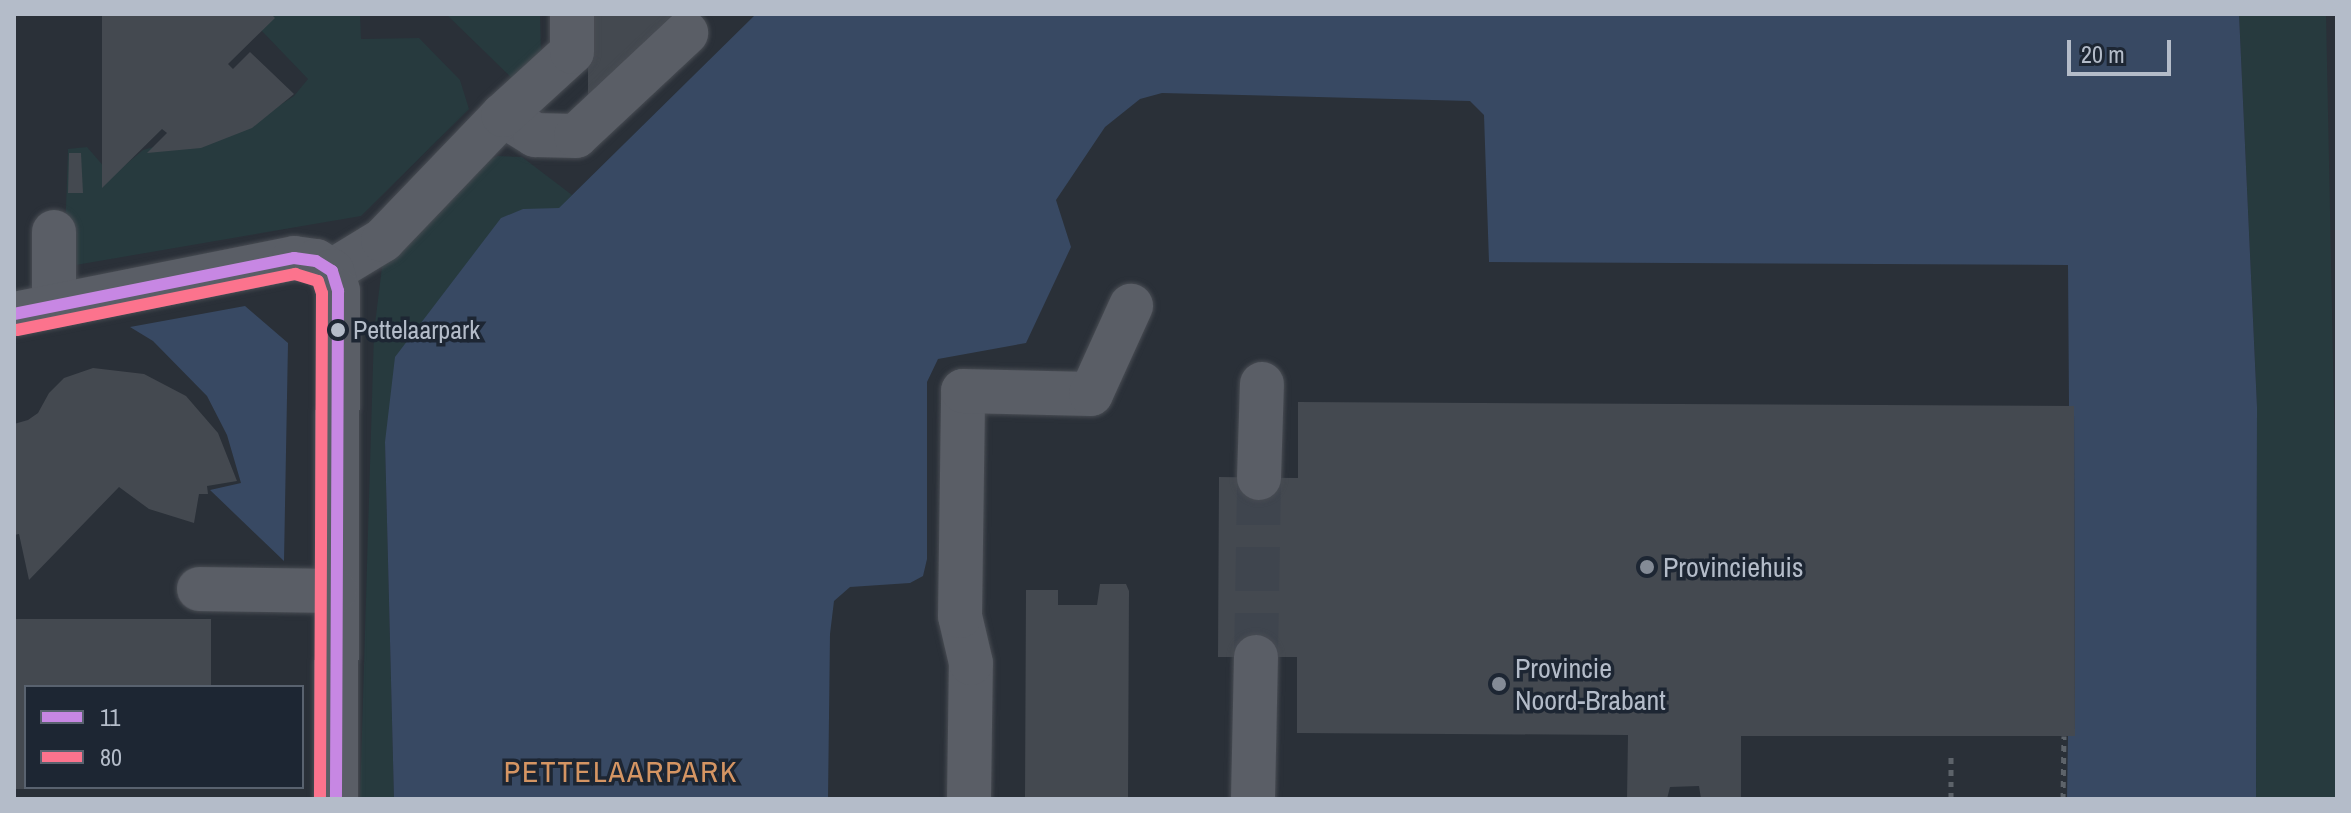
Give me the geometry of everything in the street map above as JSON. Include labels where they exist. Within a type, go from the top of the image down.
[{"type":"street","points":[[332,271],[383,240],[503,115],[572,52],[572,14]]},
{"type":"street","points":[[503,115],[535,135],[576,136],[686,33]]},
{"type":"street","points":[[54,232],[33,319],[294,258],[316,261],[332,271],[338,291],[336,799]]},
{"type":"street","points":[[969,799],[971,663],[960,616],[963,391],[1091,394],[1131,306]]},
{"type":"street","points":[[1259,478],[1262,384]]},
{"type":"street","points":[[199,589],[335,591]]},
{"type":"street","points":[[1253,799],[1256,657]]},
{"type":"path","points":[[2063,799],[2064,736]]},
{"type":"path","points":[[1951,753],[1951,799]]},
{"type":"green space","points":[[275,14],[360,14],[361,39],[419,38],[460,80],[469,109],[361,216],[64,267],[68,149],[87,147],[112,176],[143,150],[265,115],[294,96],[308,79],[260,29]]},
{"type":"green space","points":[[446,14],[540,14],[541,55],[515,81]]},
{"type":"green space","points":[[2239,14],[2326,14],[2337,558],[2337,799],[2256,799],[2257,407]]},
{"type":"green space","points":[[498,156],[522,157],[572,195],[559,209],[523,209],[385,442],[394,799],[360,799],[374,332],[383,259],[475,165]]},
{"type":"water","points":[[756,14],[2239,14],[2257,407],[2256,799],[2067,799],[2068,736],[2075,736],[2074,407],[2069,406],[2068,265],[1489,262],[1484,115],[1470,101],[1162,93],[1140,99],[1105,127],[1056,200],[1071,247],[1026,343],[938,359],[927,382],[927,559],[923,576],[910,583],[850,587],[834,601],[830,634],[828,799],[394,799],[385,442],[395,357],[501,218],[523,209],[559,208]]},
{"type":"water","points":[[245,306],[288,343],[284,561],[210,490],[241,483],[227,435],[207,396],[153,341],[130,327]]},
{"type":"building","points":[[102,14],[271,14],[275,18],[228,64],[233,69],[250,52],[294,94],[252,128],[201,148],[147,153],[167,133],[162,129],[102,188]]},
{"type":"building","points":[[588,14],[693,14],[588,117]]},
{"type":"building","points":[[69,153],[81,153],[83,193],[68,193]]},
{"type":"building","points":[[93,368],[144,374],[186,396],[218,433],[237,481],[207,486],[208,494],[199,494],[194,523],[149,509],[119,487],[29,580],[19,534],[14,535],[14,424],[38,413],[49,393],[64,378]]},
{"type":"building","name":"Provinciehuis","points":[[1298,402],[2074,406],[2075,736],[1741,736],[1741,799],[1701,799],[1699,786],[1670,787],[1667,799],[1627,799],[1628,735],[1297,733],[1297,657],[1218,657],[1219,477],[1298,478]]},
{"type":"building","points":[[1100,584],[1126,584],[1129,591],[1128,799],[1025,799],[1026,590],[1058,590],[1058,605],[1097,605]]},
{"type":"building","points":[[14,619],[211,619],[211,685],[24,685],[24,789],[14,789]]},
{"type":"tunnel","points":[[1256,657],[1259,478]]},
{"type":"transit line","name":"11","points":[[14,314],[294,258],[316,261],[332,271],[338,291],[336,799]]},
{"type":"transit line","name":"80","points":[[17,330],[295,274],[318,281],[322,293],[320,799]]},
{"type":"place","name":"Pettelaarpark","points":[[338,330]]},
{"type":"place","name":"Provinciehuis","points":[[1647,567]]},
{"type":"place","name":"Provincie Noord-Brabant","points":[[1499,684]]},
{"type":"district","name":"PETTELAARPARK","points":[[621,771]]}]
